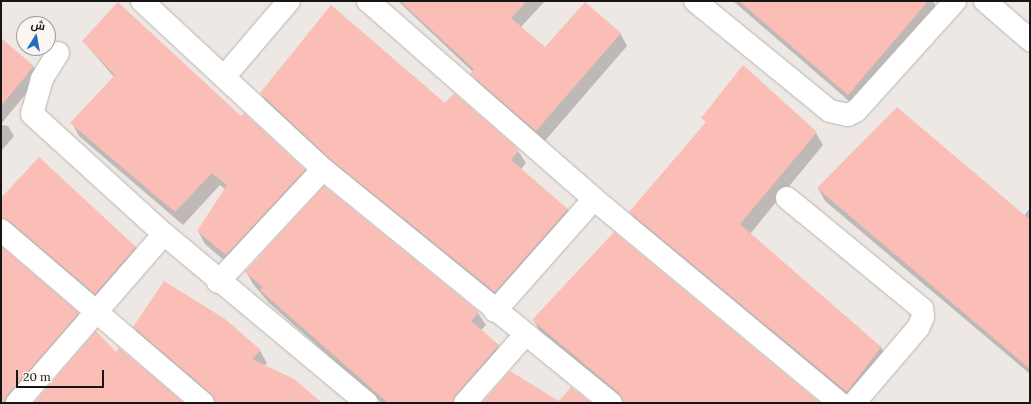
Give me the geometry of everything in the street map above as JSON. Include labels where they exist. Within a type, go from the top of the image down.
[{"type":"street","points":[[142,1],[323,169],[525,335],[611,403]]},
{"type":"street","points":[[224,77],[289,1]]},
{"type":"street","points":[[368,1],[594,199],[840,403]]},
{"type":"street","points":[[695,1],[830,111],[844,115],[856,111],[955,1]]},
{"type":"street","points":[[985,1],[1030,40]]},
{"type":"street","points":[[58,53],[42,79],[32,114],[218,282],[367,403]]},
{"type":"street","points":[[218,282],[323,169]]},
{"type":"street","points":[[787,198],[922,309],[923,318],[918,328],[854,403]]},
{"type":"street","points":[[496,311],[594,199]]},
{"type":"street","points":[[1,230],[203,403]]},
{"type":"street","points":[[18,403],[164,234]]},
{"type":"street","points":[[465,403],[525,335]]},
{"type":"building","points":[[400,1],[527,1],[511,18],[545,47],[585,2],[621,33],[536,131],[470,74],[474,69]]},
{"type":"building","points":[[739,1],[928,1],[848,95]]},
{"type":"building","points":[[118,2],[241,116],[244,113],[305,170],[226,255],[197,231],[227,185],[212,173],[175,212],[70,123],[115,75],[82,41]]},
{"type":"building","points":[[331,5],[445,103],[454,93],[519,150],[511,160],[568,209],[495,292],[331,160],[260,93]]},
{"type":"building","points":[[1,38],[16,51],[16,56],[22,56],[34,66],[1,106]]},
{"type":"building","points":[[743,65],[817,132],[740,224],[881,347],[847,392],[629,212],[706,122],[701,118]]},
{"type":"building","points":[[897,107],[1030,220],[1030,369],[817,188]]},
{"type":"building","points":[[39,157],[136,247],[95,294],[9,221],[1,218],[1,198]]},
{"type":"building","points":[[324,186],[479,312],[471,321],[499,345],[456,395],[453,403],[388,403],[260,290],[263,287],[245,272]]},
{"type":"building","points":[[614,232],[820,403],[623,403],[619,393],[532,320]]},
{"type":"building","points":[[1,246],[79,313],[8,395],[5,403],[1,403]]},
{"type":"building","points":[[164,281],[225,319],[261,350],[252,359],[294,379],[322,403],[215,403],[211,394],[133,327]]},
{"type":"building","points":[[96,331],[116,352],[119,348],[184,403],[34,403]]},
{"type":"building","points":[[510,371],[559,401],[571,387],[591,403],[482,403]]}]
